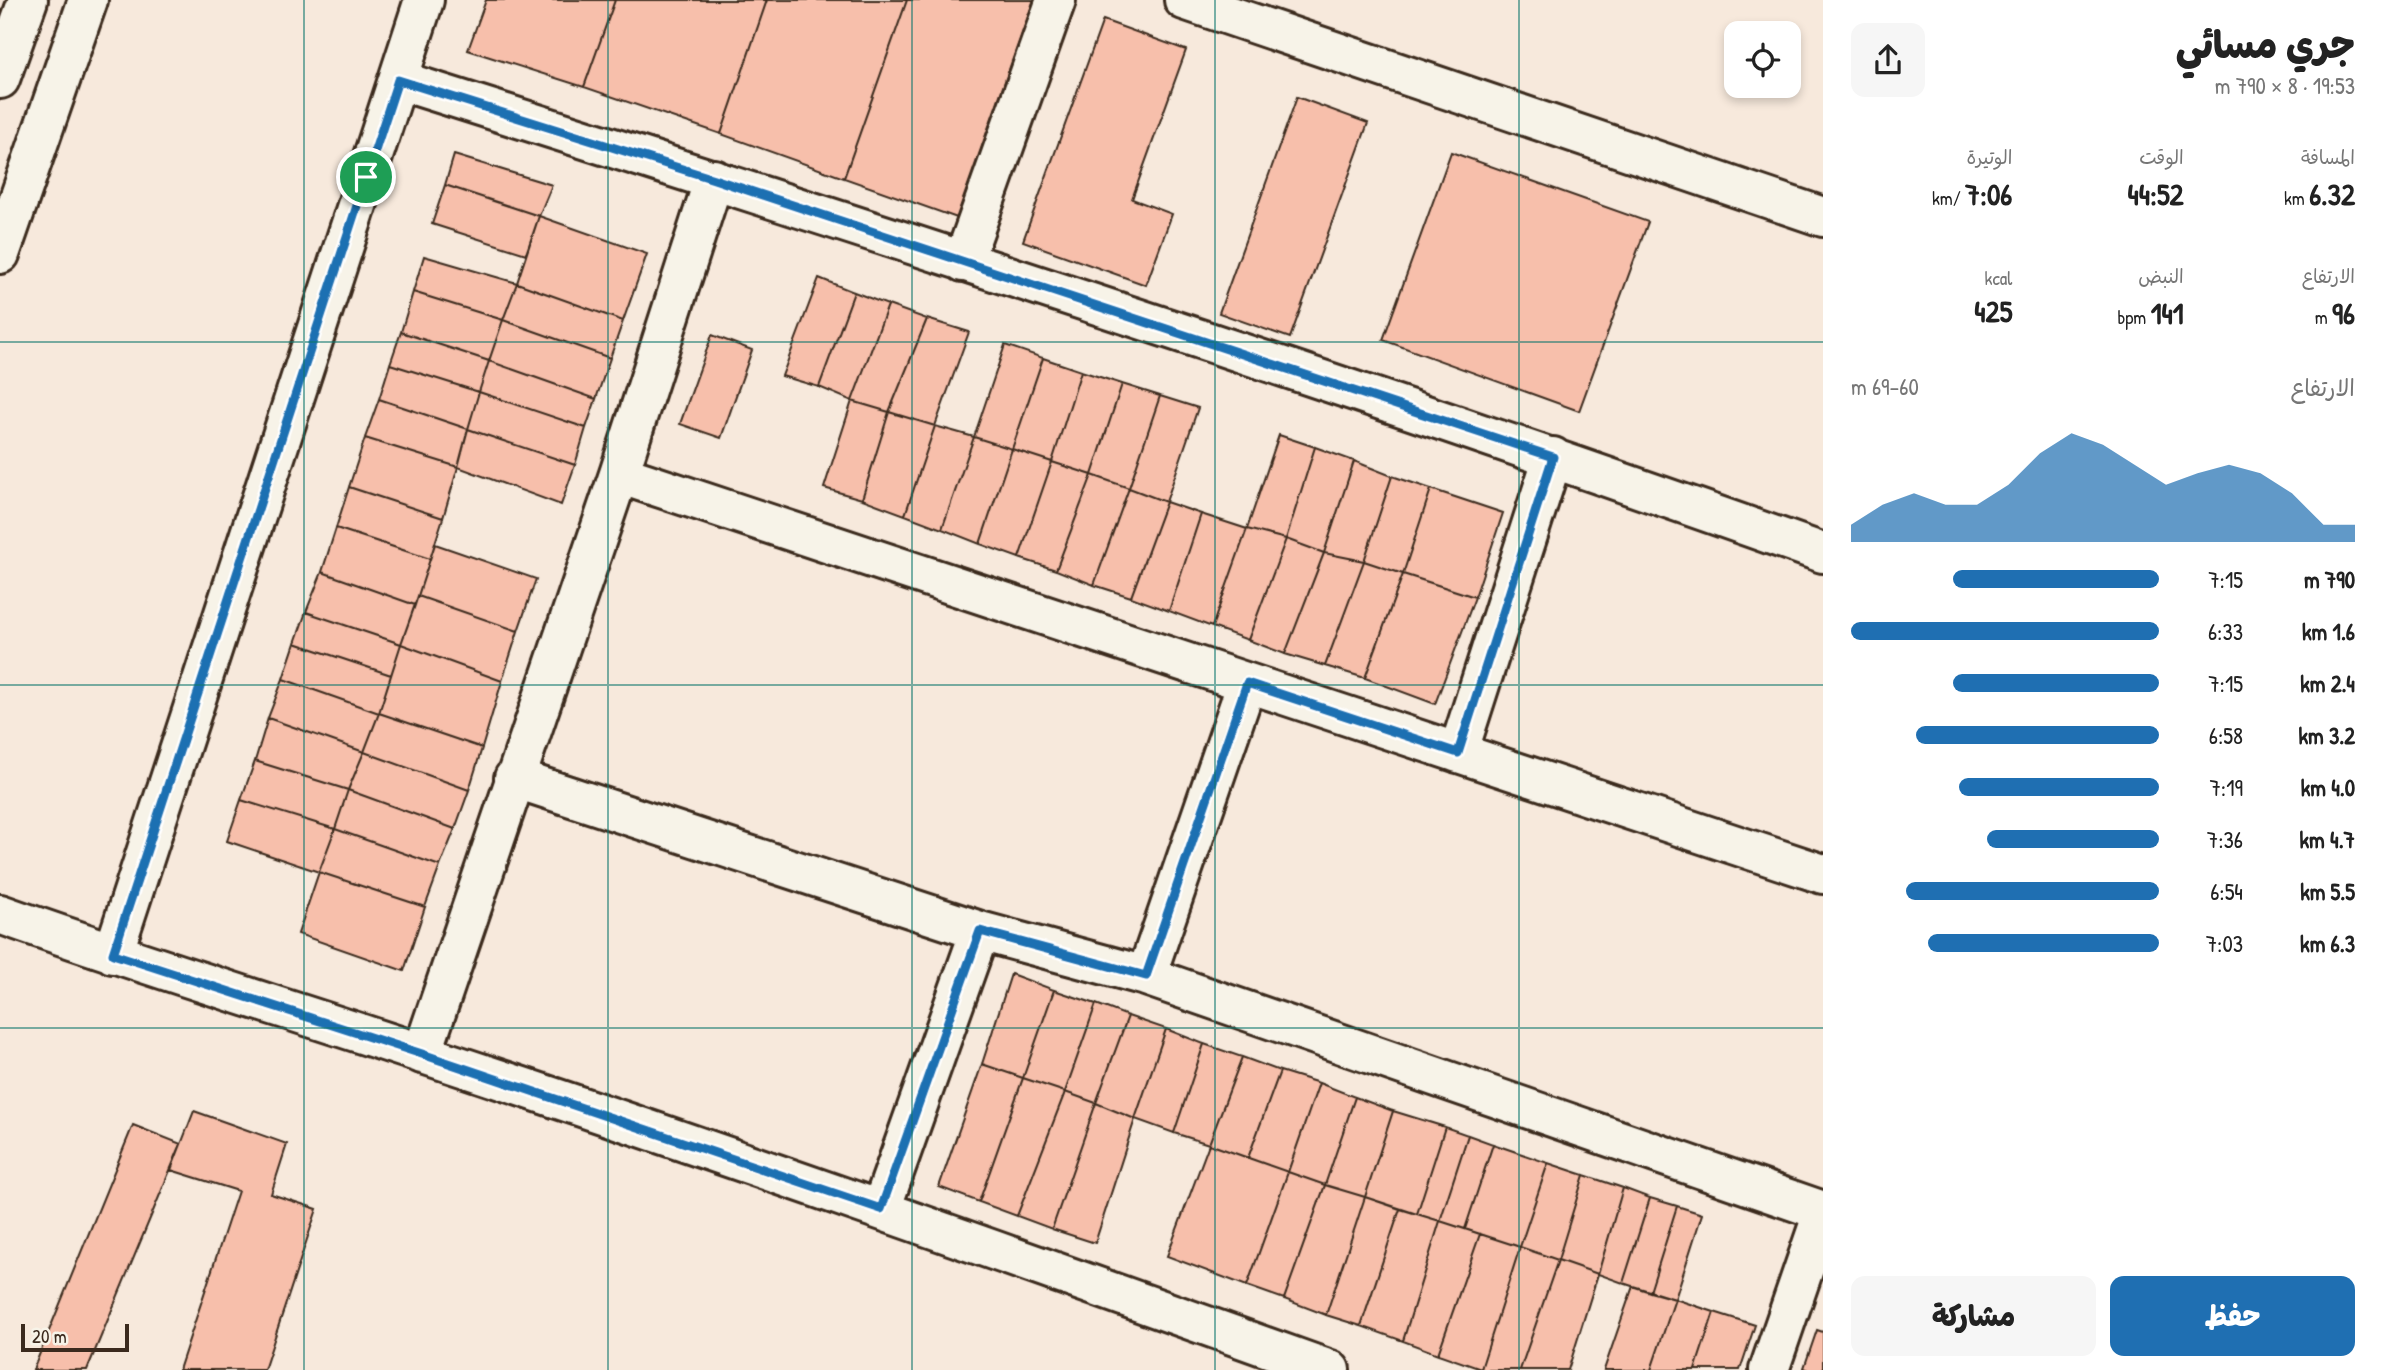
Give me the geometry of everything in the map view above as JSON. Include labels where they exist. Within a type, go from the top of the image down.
[{"type":"street","points":[[0,79],[28,0]]},
{"type":"street","points":[[0,254],[86,7],[43,0]]},
{"type":"street","points":[[113,954],[424,0]]},
{"type":"street","points":[[963,262],[1056,0]]},
{"type":"street","points":[[1184,0],[1823,217]]},
{"type":"street","points":[[398,80],[714,179],[1553,457],[1823,553]]},
{"type":"street","points":[[422,1054],[619,474],[714,179]]},
{"type":"street","points":[[1458,753],[1553,457]]},
{"type":"street","points":[[619,474],[1823,874]]},
{"type":"street","points":[[1146,976],[1247,683]]},
{"type":"street","points":[[514,778],[980,931],[1146,976],[1823,1212],[1769,1370]]},
{"type":"street","points":[[0,914],[881,1209],[1330,1370]]},
{"type":"street","points":[[881,1209],[980,931]]},
{"type":"building","points":[[486,0],[615,0],[584,87],[468,50]]},
{"type":"building","points":[[615,0],[767,0],[721,134],[584,87]]},
{"type":"building","points":[[767,0],[907,0],[844,178],[721,134]]},
{"type":"building","points":[[907,0],[1034,0],[957,218],[844,178]]},
{"type":"building","points":[[1103,20],[1186,50],[1132,199],[1172,214],[1146,285],[1023,241]]},
{"type":"building","points":[[1297,97],[1368,123],[1290,338],[1219,313]]},
{"type":"building","points":[[1451,152],[1648,222],[1579,411],[1383,340]]},
{"type":"building","points":[[454,155],[552,185],[539,216],[445,185]]},
{"type":"building","points":[[445,185],[539,216],[526,254],[432,224]]},
{"type":"building","points":[[539,216],[647,254],[623,321],[517,283]]},
{"type":"building","points":[[424,256],[517,283],[503,320],[413,292]]},
{"type":"building","points":[[819,278],[854,292],[819,387],[782,376]]},
{"type":"building","points":[[517,283],[623,321],[610,358],[503,320]]},
{"type":"building","points":[[413,292],[503,320],[489,361],[401,332]]},
{"type":"building","points":[[854,292],[888,305],[852,401],[819,387]]},
{"type":"building","points":[[888,305],[927,319],[889,412],[852,401]]},
{"type":"building","points":[[927,319],[969,332],[935,426],[889,412]]},
{"type":"building","points":[[503,320],[610,358],[596,399],[489,361]]},
{"type":"building","points":[[401,332],[489,361],[479,392],[390,364]]},
{"type":"building","points":[[712,335],[752,350],[721,438],[680,424]]},
{"type":"building","points":[[1005,345],[1043,358],[1012,449],[974,437]]},
{"type":"building","points":[[1043,358],[1081,371],[1052,462],[1012,449]]},
{"type":"building","points":[[489,361],[596,399],[586,428],[479,392]]},
{"type":"building","points":[[390,364],[479,392],[468,429],[379,399]]},
{"type":"building","points":[[1081,371],[1122,384],[1092,475],[1052,462]]},
{"type":"building","points":[[1122,384],[1160,396],[1129,488],[1092,475]]},
{"type":"building","points":[[479,392],[586,428],[575,465],[468,429]]},
{"type":"building","points":[[1160,396],[1198,408],[1166,502],[1129,488]]},
{"type":"building","points":[[379,399],[468,429],[458,467],[365,438]]},
{"type":"building","points":[[852,401],[889,412],[862,499],[824,488]]},
{"type":"building","points":[[889,412],[935,426],[905,515],[862,499]]},
{"type":"building","points":[[935,426],[974,437],[942,529],[905,515]]},
{"type":"building","points":[[468,429],[575,465],[561,505],[458,467]]},
{"type":"building","points":[[1279,435],[1315,447],[1286,539],[1247,529]]},
{"type":"building","points":[[974,437],[1012,449],[980,544],[942,529]]},
{"type":"building","points":[[365,438],[458,467],[443,518],[349,487]]},
{"type":"building","points":[[1315,447],[1354,461],[1324,553],[1286,539]]},
{"type":"building","points":[[1012,449],[1052,462],[1019,558],[980,544]]},
{"type":"building","points":[[1354,461],[1392,476],[1364,561],[1324,553]]},
{"type":"building","points":[[1052,462],[1092,475],[1056,570],[1019,558]]},
{"type":"building","points":[[1092,475],[1129,488],[1094,585],[1056,570]]},
{"type":"building","points":[[1392,476],[1431,489],[1403,574],[1364,561]]},
{"type":"building","points":[[349,487],[443,518],[430,559],[336,528]]},
{"type":"building","points":[[1129,488],[1166,502],[1131,597],[1094,585]]},
{"type":"building","points":[[1431,489],[1503,513],[1475,597],[1403,574]]},
{"type":"building","points":[[1166,502],[1201,514],[1169,611],[1131,597]]},
{"type":"building","points":[[1201,514],[1247,529],[1212,627],[1169,611]]},
{"type":"building","points":[[336,528],[430,559],[415,605],[322,572]]},
{"type":"building","points":[[1247,529],[1286,539],[1248,640],[1212,627]]},
{"type":"building","points":[[1286,539],[1324,553],[1285,654],[1248,640]]},
{"type":"building","points":[[435,544],[536,579],[518,631],[418,596]]},
{"type":"building","points":[[1324,553],[1364,561],[1325,666],[1285,654]]},
{"type":"building","points":[[1364,561],[1403,574],[1365,678],[1325,666]]},
{"type":"building","points":[[322,572],[415,605],[401,644],[306,612]]},
{"type":"building","points":[[1403,574],[1475,597],[1435,704],[1365,678]]},
{"type":"building","points":[[418,596],[518,631],[502,681],[401,644]]},
{"type":"building","points":[[306,612],[401,644],[391,675],[295,643]]},
{"type":"building","points":[[295,643],[391,675],[379,713],[283,679]]},
{"type":"building","points":[[401,644],[502,681],[482,748],[379,713]]},
{"type":"building","points":[[283,679],[379,713],[364,752],[268,718]]},
{"type":"building","points":[[379,713],[482,748],[469,790],[364,752]]},
{"type":"building","points":[[268,718],[364,752],[348,790],[255,761]]},
{"type":"building","points":[[364,752],[469,790],[455,829],[348,790]]},
{"type":"building","points":[[255,761],[348,790],[335,829],[241,800]]},
{"type":"building","points":[[348,790],[455,829],[440,866],[335,829]]},
{"type":"building","points":[[241,800],[335,829],[319,872],[227,841]]},
{"type":"building","points":[[335,829],[440,866],[425,907],[319,872]]},
{"type":"building","points":[[319,872],[425,907],[404,971],[298,934]]},
{"type":"building","points":[[1011,974],[1054,990],[1023,1078],[982,1064]]},
{"type":"building","points":[[1054,990],[1096,1004],[1065,1092],[1023,1078]]},
{"type":"building","points":[[1096,1004],[1128,1016],[1096,1103],[1065,1092]]},
{"type":"building","points":[[1128,1016],[1166,1029],[1135,1119],[1096,1103]]},
{"type":"building","points":[[1166,1029],[1204,1044],[1174,1133],[1135,1119]]},
{"type":"building","points":[[1204,1044],[1242,1057],[1209,1144],[1174,1133]]},
{"type":"building","points":[[1242,1057],[1280,1071],[1248,1158],[1209,1144]]},
{"type":"building","points":[[982,1064],[1023,1078],[979,1202],[939,1187]]},
{"type":"building","points":[[1280,1071],[1319,1083],[1288,1172],[1248,1158]]},
{"type":"building","points":[[1023,1078],[1065,1092],[1017,1216],[979,1202]]},
{"type":"building","points":[[1319,1083],[1355,1097],[1325,1185],[1288,1172]]},
{"type":"building","points":[[1065,1092],[1096,1103],[1052,1229],[1017,1216]]},
{"type":"building","points":[[1355,1097],[1393,1111],[1365,1197],[1325,1185]]},
{"type":"building","points":[[1096,1103],[1135,1119],[1095,1243],[1052,1229]]},
{"type":"building","points":[[194,1111],[287,1144],[271,1194],[317,1209],[264,1370],[179,1370],[238,1191],[171,1170]]},
{"type":"building","points":[[1393,1111],[1445,1127],[1417,1214],[1365,1197]]},
{"type":"building","points":[[133,1125],[181,1144],[87,1370],[33,1370]]},
{"type":"building","points":[[1445,1127],[1468,1135],[1440,1221],[1417,1214]]},
{"type":"building","points":[[1468,1135],[1493,1144],[1465,1229],[1440,1221]]},
{"type":"building","points":[[1209,1144],[1288,1172],[1247,1286],[1167,1256]]},
{"type":"building","points":[[1493,1144],[1548,1163],[1520,1247],[1465,1229]]},
{"type":"building","points":[[1548,1163],[1584,1175],[1558,1260],[1520,1247]]},
{"type":"building","points":[[1288,1172],[1325,1185],[1284,1299],[1247,1286]]},
{"type":"building","points":[[1584,1175],[1623,1188],[1598,1274],[1558,1260]]},
{"type":"building","points":[[1325,1185],[1365,1197],[1326,1315],[1284,1299]]},
{"type":"building","points":[[1623,1188],[1650,1198],[1623,1283],[1598,1274]]},
{"type":"building","points":[[1365,1197],[1400,1209],[1361,1326],[1326,1315]]},
{"type":"building","points":[[1650,1198],[1677,1206],[1650,1292],[1623,1283]]},
{"type":"building","points":[[1677,1206],[1702,1214],[1675,1299],[1650,1292]]},
{"type":"building","points":[[1400,1209],[1440,1221],[1403,1341],[1361,1326]]},
{"type":"building","points":[[1440,1221],[1480,1234],[1438,1354],[1403,1341]]},
{"type":"building","points":[[1480,1234],[1520,1247],[1481,1369],[1438,1354]]},
{"type":"building","points":[[1520,1247],[1558,1260],[1520,1370],[1484,1370],[1481,1369]]},
{"type":"building","points":[[1558,1260],[1598,1274],[1568,1370],[1520,1370]]},
{"type":"building","points":[[1633,1286],[1675,1299],[1651,1370],[1604,1370]]},
{"type":"building","points":[[1675,1299],[1714,1312],[1695,1370],[1651,1370]]},
{"type":"building","points":[[1714,1312],[1755,1325],[1740,1370],[1695,1370]]},
{"type":"building","points":[[1817,1330],[1823,1332],[1823,1370],[1809,1370],[1804,1368]]},
{"type":"route","points":[[398,80],[714,179],[1553,457],[1458,753],[1247,683],[1146,976],[980,931],[881,1209],[422,1054],[113,954],[366,177],[398,80]]}]
